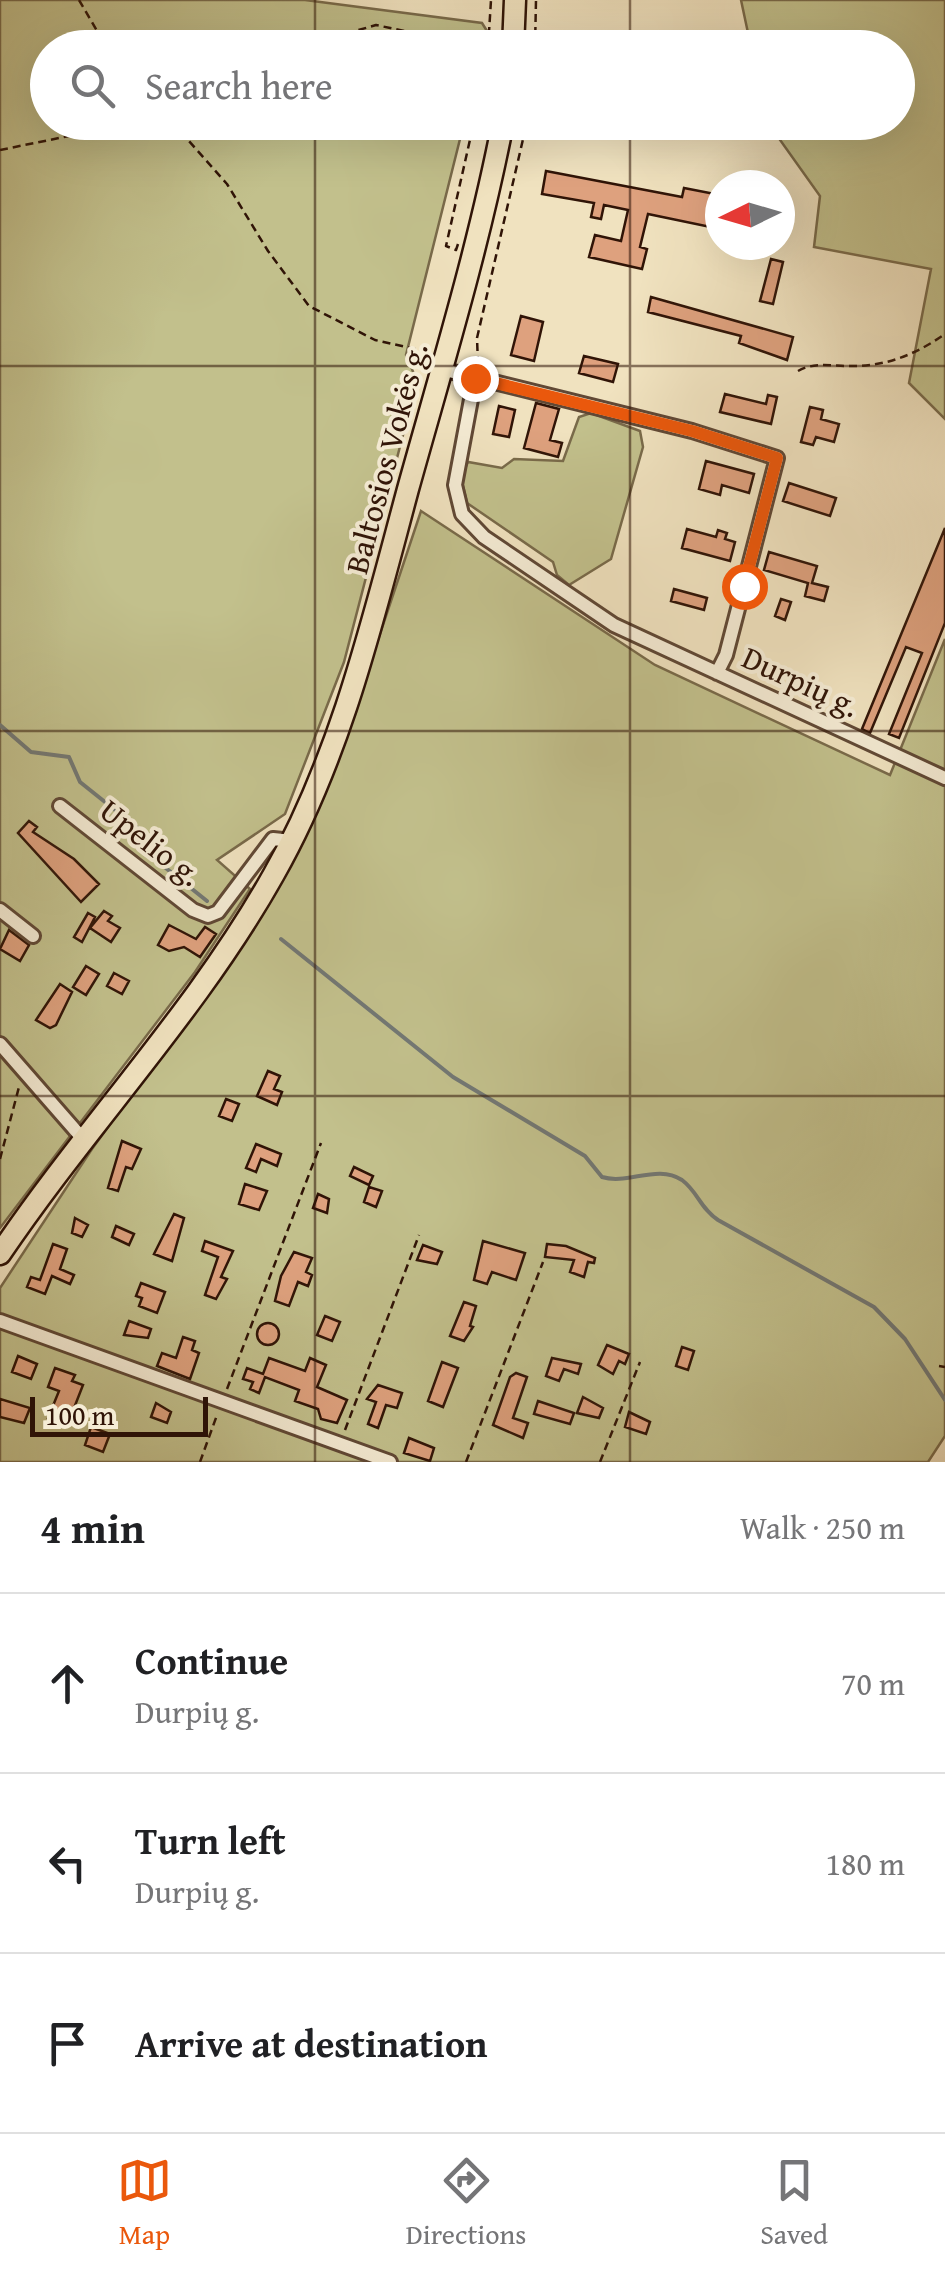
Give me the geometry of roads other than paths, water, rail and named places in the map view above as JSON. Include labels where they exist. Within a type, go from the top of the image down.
[{"type":"main road","points":[[514,30],[515,0]]},
{"type":"main road","name":"Baltosios Vokės g.","points":[[0,1254],[227,949],[292,841],[373,617],[443,363],[499,140]]},
{"type":"street","name":"Durpių g.","points":[[443,363],[478,379],[676,427],[777,458],[726,654],[717,672],[945,778]]},
{"type":"street","points":[[478,379],[456,485],[462,514],[472,526],[598,616],[717,672]]},
{"type":"street","name":"Upelio g.","points":[[60,806],[193,910],[208,916],[218,912],[273,839],[292,841]]},
{"type":"street","points":[[0,910],[34,936]]},
{"type":"street","points":[[0,1044],[83,1138]]},
{"type":"street","points":[[0,1321],[390,1462]]},
{"type":"waterway","points":[[0,725],[31,752],[69,757],[80,782],[140,830],[147,853],[207,901]]},
{"type":"waterway","points":[[281,939],[453,1077],[585,1156],[602,1177],[663,1174],[682,1180],[718,1220],[874,1307],[905,1339],[945,1400]]}]
